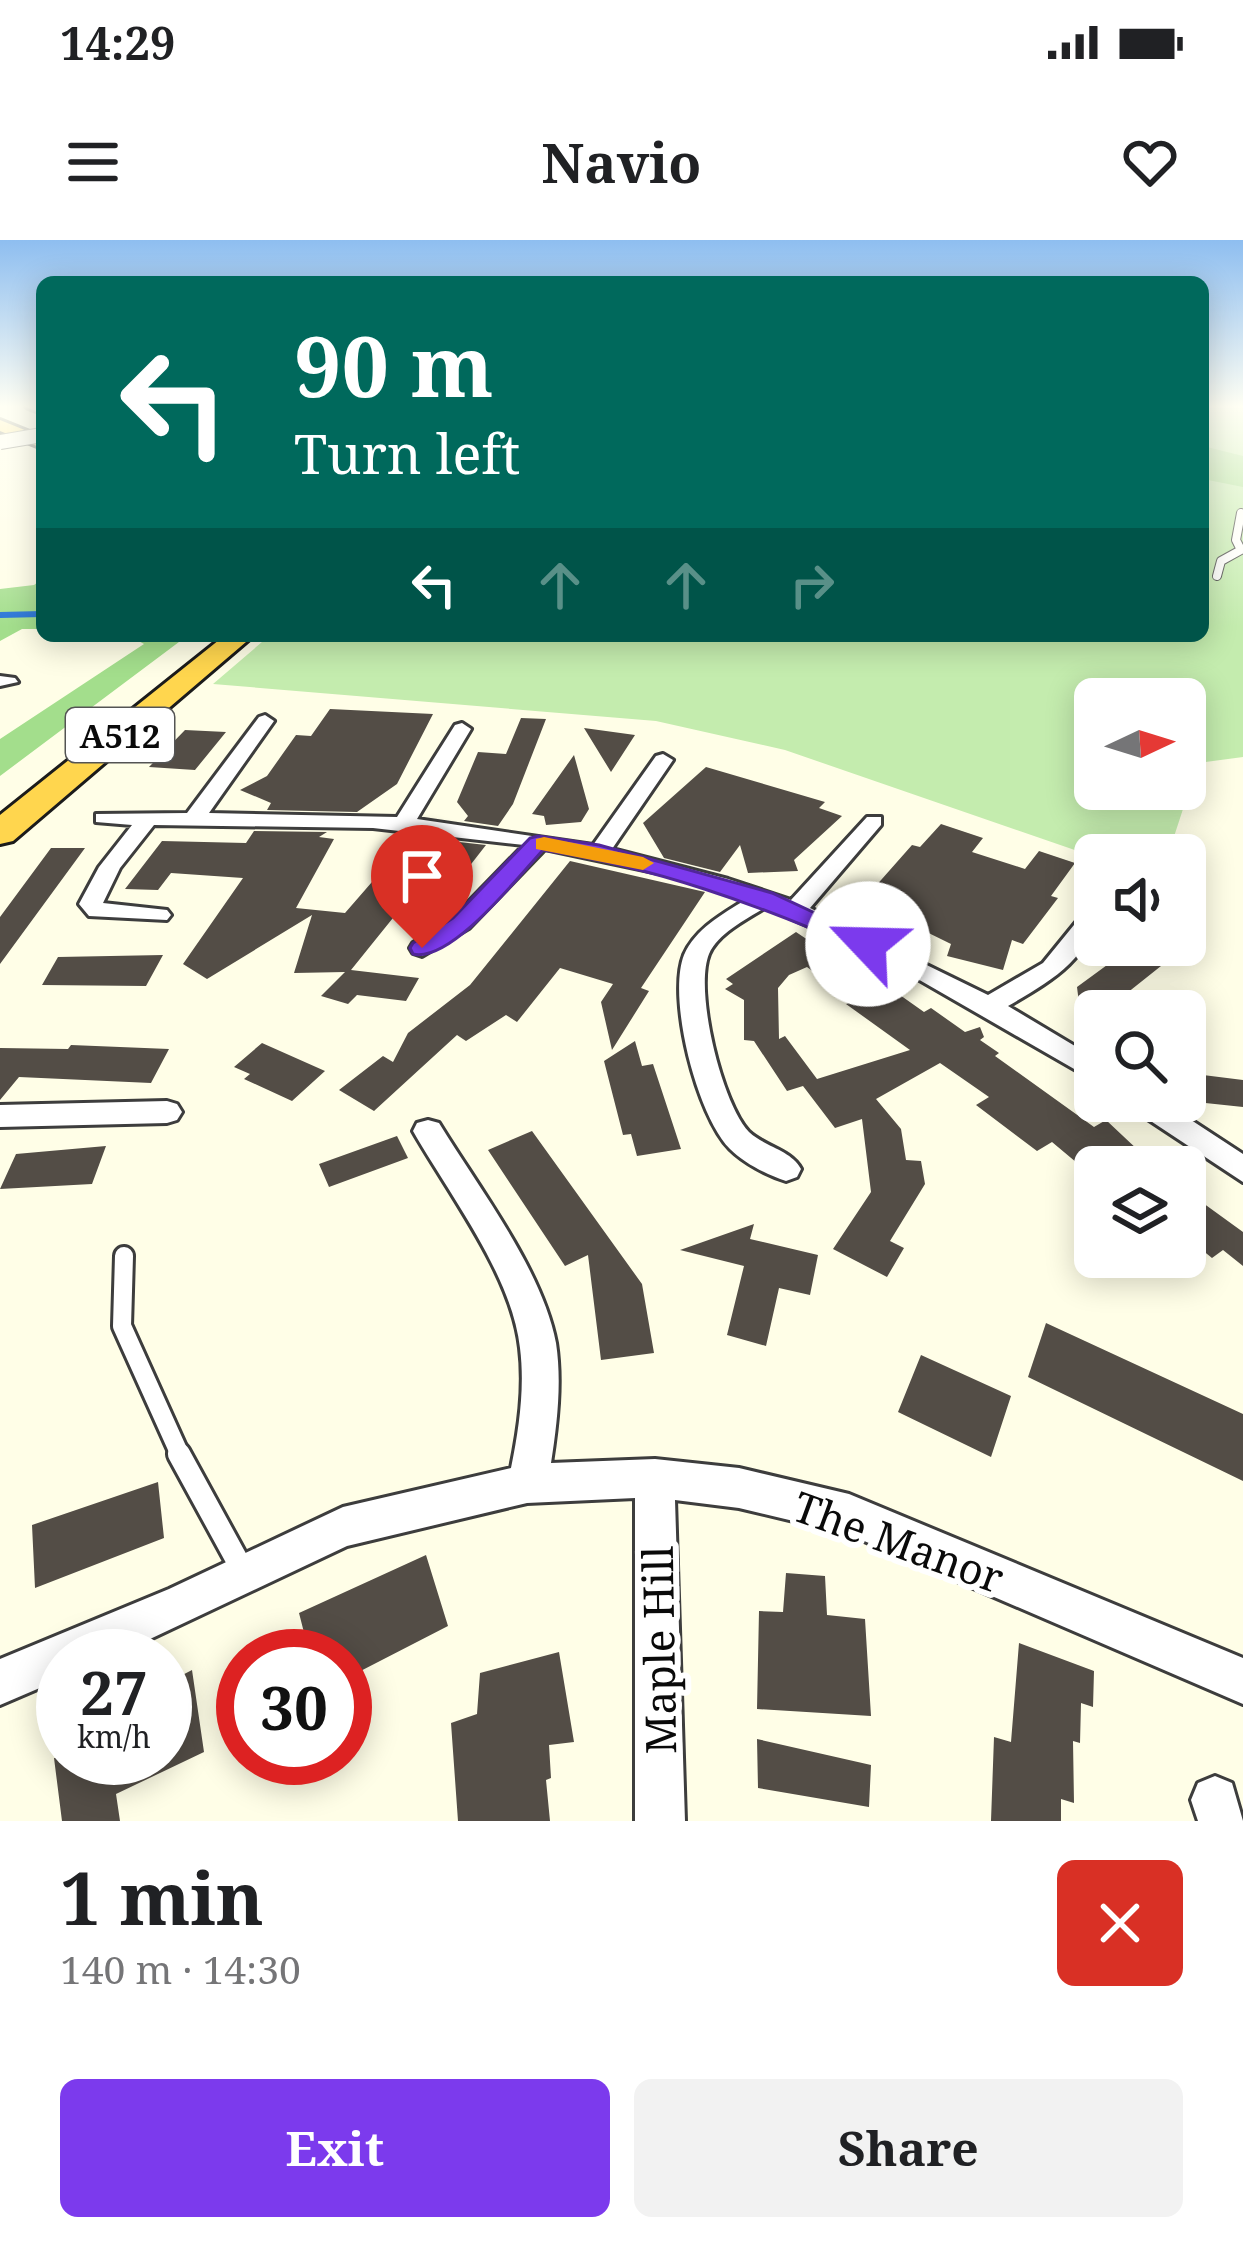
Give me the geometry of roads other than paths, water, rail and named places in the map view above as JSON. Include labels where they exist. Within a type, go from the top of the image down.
[{"type":"highway","name":"A512","points":[[0,798],[201,642]]},
{"type":"highway","name":"A512","points":[[0,833],[233,642]]},
{"type":"street","points":[[204,820],[266,721]]},
{"type":"street","points":[[403,824],[462,729]]},
{"type":"street","points":[[599,852],[663,760]]},
{"type":"street","points":[[103,818],[403,824],[599,852],[764,898],[991,1005],[1074,1058]]},
{"type":"street","points":[[148,819],[110,866],[91,904],[97,911],[159,915]]},
{"type":"street","points":[[794,911],[874,821]]},
{"type":"street","points":[[422,948],[461,923],[538,843]]},
{"type":"street","points":[[764,898],[726,923],[698,952],[688,984],[713,1089],[736,1138],[786,1169]]},
{"type":"street","points":[[991,1005],[1052,969],[1074,941]]},
{"type":"street","points":[[0,1116],[167,1112]]},
{"type":"street","points":[[1175,1122],[1240,1163]]},
{"type":"street","points":[[428,1131],[514,1281],[538,1342],[534,1454],[527,1484]]},
{"type":"street","name":"The Manor","points":[[0,1682],[343,1527],[527,1484],[655,1478],[739,1487],[849,1514],[1243,1681]]},
{"type":"street","name":"Maple Hill","points":[[655,1478],[660,1821]]},
{"type":"lane","points":[[1217,576],[1221,561],[1242,550],[1236,540],[1241,513]]},
{"type":"lane","points":[[124,1256],[122,1326],[181,1458],[244,1574]]},
{"type":"waterway","points":[[0,615],[36,614]]}]
